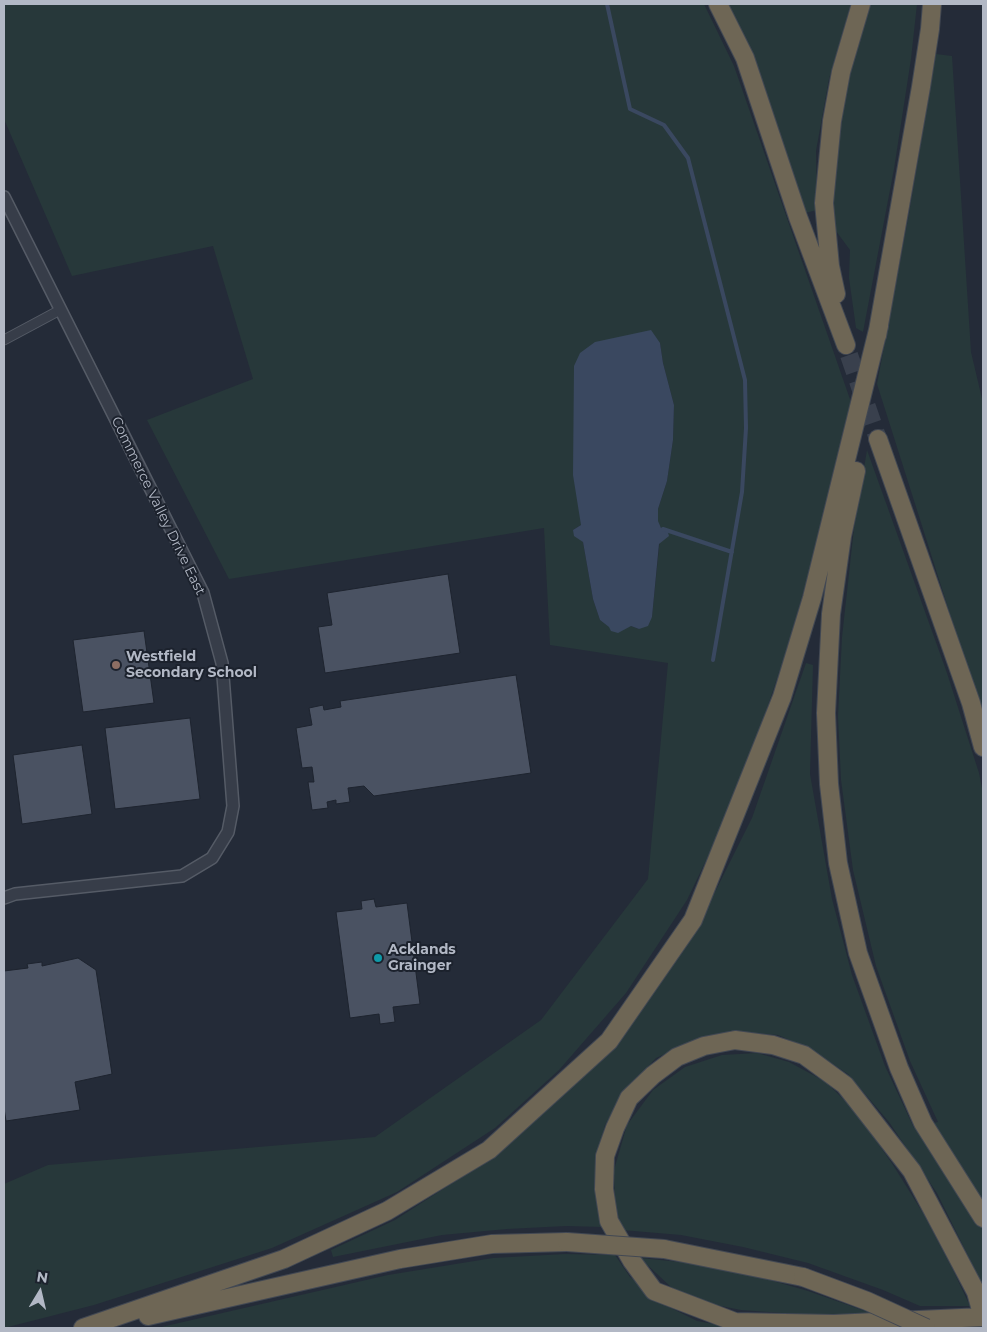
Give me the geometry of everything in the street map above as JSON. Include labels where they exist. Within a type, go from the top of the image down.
[{"type":"highway","points":[[718,4],[745,58],[798,217],[848,350],[830,266],[824,202],[832,121],[841,72],[861,4]]},
{"type":"highway","points":[[932,4],[919,97],[859,454],[842,536],[831,614],[826,712],[829,784],[838,863],[858,953],[899,1068],[923,1124],[983,1218]]},
{"type":"highway","points":[[82,1328],[284,1259],[387,1211],[489,1150],[609,1041],[693,920],[782,697],[812,598],[879,326]]},
{"type":"highway","points":[[878,439],[971,703],[983,747]]},
{"type":"highway","points":[[735,1040],[773,1045],[804,1055],[845,1085],[912,1171],[976,1292],[983,1317],[834,1324],[735,1322],[654,1291],[632,1261],[609,1221],[606,1197],[605,1156],[614,1128],[629,1098],[653,1075],[677,1057],[704,1046],[735,1040]]},
{"type":"highway","points":[[91,1328],[400,1259],[492,1244],[567,1242],[664,1249],[804,1277],[867,1301],[926,1328]]},
{"type":"street","name":"Commerce Valley Drive East","points":[[4,198],[202,593],[222,663],[233,806],[228,832],[212,858],[182,876],[15,894],[4,898]]},
{"type":"street","points":[[4,340],[60,310]]},
{"type":"shaded area","points":[[4,4],[704,4],[734,66],[852,405],[816,549],[784,658],[738,794],[687,900],[626,993],[559,1070],[495,1128],[397,1192],[272,1248],[94,1305],[4,1328],[4,1184],[48,1165],[375,1137],[541,1020],[648,879],[668,663],[550,645],[544,528],[229,579],[147,420],[253,379],[213,246],[72,276],[4,119]],"holes":[[[660,343],[674,405],[673,440],[667,481],[658,509],[657,521],[661,528],[652,617],[639,629],[631,626],[610,627],[600,620],[593,599],[583,542],[573,530],[581,525]]]},
{"type":"shaded area","points":[[728,4],[851,4],[829,79],[816,151],[817,210],[805,213]]},
{"type":"shaded area","points":[[868,4],[917,4],[911,59],[894,169],[863,332],[856,328],[849,278],[850,250],[833,227],[832,166],[845,85]]},
{"type":"shaded area","points":[[936,54],[952,56],[971,352],[983,403],[983,718],[877,384]]},
{"type":"shaded area","points":[[867,450],[947,673],[979,773],[983,793],[983,1286],[937,1193],[889,1122],[848,1074],[808,1048],[778,1035],[741,1032],[698,1039],[656,1058],[624,1092],[605,1125],[596,1159],[596,1196],[604,1227],[566,1226],[442,1235],[333,1257],[331,1250],[395,1220],[499,1153],[603,1053],[657,986],[716,890],[752,818],[806,663],[813,665],[810,774],[832,899],[852,975],[885,1066],[914,1128],[938,1122],[910,1061],[876,966],[853,870],[841,780],[838,716],[842,637],[854,528]]},
{"type":"shaded area","points":[[757,1053],[789,1062],[826,1082],[857,1113],[923,1213],[970,1306],[920,1306],[883,1290],[808,1263],[743,1247],[681,1235],[622,1230],[615,1212],[614,1170],[627,1125],[653,1090],[685,1067],[722,1055]]},
{"type":"shaded area","points":[[565,1254],[615,1255],[630,1277],[661,1303],[697,1321],[736,1328],[157,1328],[388,1275],[493,1258]]},
{"type":"shaded area","points":[[640,1258],[690,1263],[738,1271],[808,1291],[871,1313],[811,1315],[741,1310],[711,1304],[690,1297],[671,1287]]},
{"type":"water","points":[[651,330],[660,343],[674,405],[673,440],[667,481],[658,509],[658,521],[661,528],[667,529],[669,536],[659,544],[652,617],[648,626],[639,629],[631,626],[618,633],[611,631],[600,620],[593,599],[583,542],[574,536],[573,530],[581,525],[573,475],[574,366],[580,353],[595,342]]},
{"type":"building","points":[[448,574],[460,653],[325,673],[318,627],[332,625],[327,593]]},
{"type":"building","points":[[144,631],[154,703],[83,712],[73,640]]},
{"type":"building","points":[[516,675],[531,773],[374,796],[364,786],[348,788],[350,802],[336,804],[336,800],[327,802],[328,808],[312,810],[308,782],[314,782],[312,767],[302,768],[296,728],[312,725],[309,708],[323,705],[324,710],[341,707],[340,701]]},
{"type":"building","points":[[190,718],[200,799],[115,809],[105,728]]},
{"type":"building","points":[[82,745],[92,814],[22,824],[13,755]]},
{"type":"building","name":"Acklands Grainger","points":[[374,899],[376,907],[407,903],[420,1004],[393,1007],[395,1022],[380,1024],[379,1014],[350,1018],[336,912],[362,909],[361,901]]},
{"type":"building","points":[[78,958],[96,970],[112,1074],[75,1082],[80,1110],[6,1121],[4,1108],[4,971],[28,968],[27,964],[42,962],[42,966]]},
{"type":"waterway","points":[[607,4],[630,109],[664,125],[688,158],[745,380],[746,428],[742,492],[713,660]]},
{"type":"waterway","points":[[663,529],[732,552]]},
{"type":"tunnel","points":[[849,355],[878,439]]},
{"type":"place","name":"Westfield Secondary School","points":[[116,665]]},
{"type":"place","name":"Acklands Grainger","points":[[378,958]]}]
